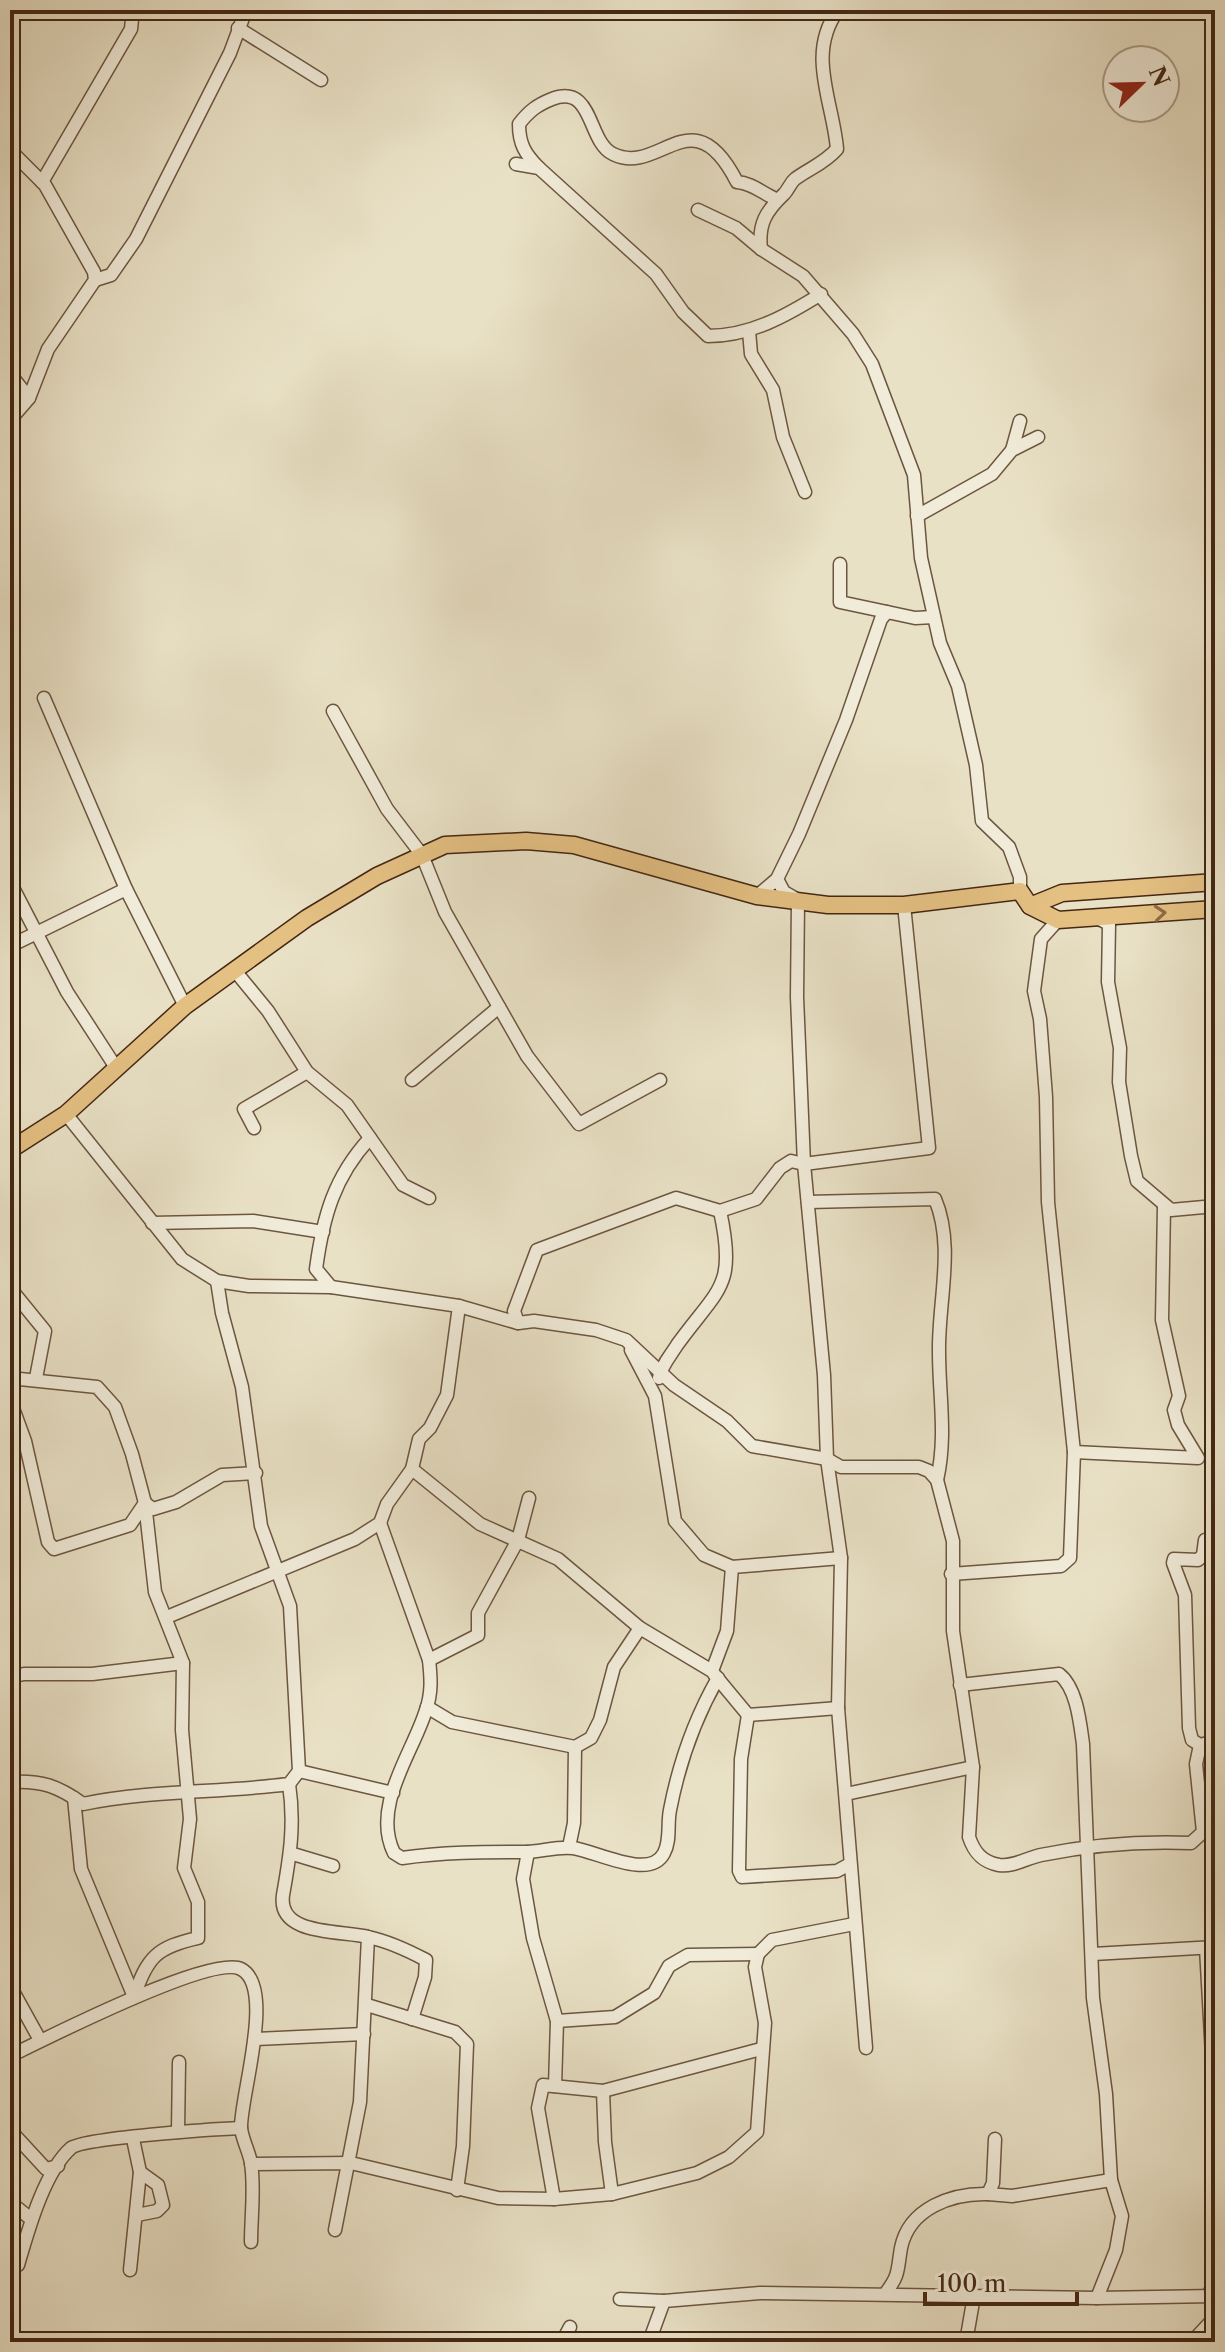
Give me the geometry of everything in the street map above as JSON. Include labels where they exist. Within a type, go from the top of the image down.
[{"type":"main road","points":[[10,1150],[66,1114],[115,1066],[185,1006],[236,972],[266,947],[351,890],[445,845],[526,841],[574,845],[757,896],[828,905],[904,905],[1020,891],[1030,906],[1058,920],[1215,909]]},
{"type":"main road","points":[[1030,906],[1062,893],[1215,882]]},
{"type":"street","points":[[42,182],[131,29],[133,10],[64,10]]},
{"type":"street","points":[[10,420],[29,398],[48,349],[95,280],[111,275],[136,239],[230,53],[246,10]]},
{"type":"street","points":[[761,249],[759,228],[776,199],[786,193],[792,181],[828,159],[837,149],[820,66],[829,23],[838,10]]},
{"type":"street","points":[[238,28],[321,80]]},
{"type":"street","points":[[776,199],[758,192],[749,183],[737,182],[718,153],[692,140],[675,141],[648,155],[614,155],[603,147],[581,103],[569,96],[530,109],[519,124],[519,140],[525,154],[656,274],[683,312],[708,336],[732,336],[749,331],[821,294]]},
{"type":"street","points":[[10,150],[42,182],[88,261],[95,280]]},
{"type":"street","points":[[516,164],[539,168]]},
{"type":"street","points":[[698,210],[736,228],[761,249],[803,276],[821,294],[872,364],[909,455],[934,617],[940,643],[958,686],[976,765],[982,821],[1009,847],[1020,877],[1020,891]]},
{"type":"street","points":[[749,331],[751,354],[761,376],[773,390],[783,437],[805,492]]},
{"type":"street","points":[[10,374],[29,398]]},
{"type":"street","points":[[1012,450],[1020,421]]},
{"type":"street","points":[[917,516],[992,474],[1012,450],[1038,437]]},
{"type":"street","points":[[840,564],[840,602],[915,618],[934,617]]},
{"type":"street","points":[[757,896],[777,879],[808,814],[887,612]]},
{"type":"street","points":[[44,698],[126,889],[185,1006]]},
{"type":"street","points":[[333,711],[387,809],[422,855],[445,912],[527,1056],[579,1124],[660,1080]]},
{"type":"street","points":[[777,879],[784,892],[798,900],[797,997],[804,1164],[824,1375],[827,1459],[841,1558],[838,1708],[846,1794],[848,1865],[866,2048]]},
{"type":"street","points":[[10,882],[67,992],[115,1066]]},
{"type":"street","points":[[10,946],[126,889]]},
{"type":"street","points":[[518,1323],[514,1311],[516,1303],[537,1250],[676,1198],[720,1211],[759,1197],[780,1168],[791,1161],[804,1164],[929,1148],[904,905]]},
{"type":"street","points":[[1097,918],[1109,924],[1108,982],[1120,1048],[1119,1082],[1137,1181],[1171,1210],[1215,1206]]},
{"type":"street","points":[[951,1574],[1067,1563],[1074,1452],[1048,1202],[1046,1097],[1040,1019],[1034,991],[1041,939],[1058,920]]},
{"type":"street","points":[[236,972],[268,1011],[307,1072],[347,1105],[403,1185],[429,1198]]},
{"type":"street","points":[[412,1080],[499,1007]]},
{"type":"street","points":[[254,1128],[244,1109],[307,1072]]},
{"type":"street","points":[[66,1114],[182,1259],[217,1281],[249,1286],[331,1287],[459,1306],[518,1323],[534,1321],[596,1330],[626,1340],[674,1385],[727,1421],[752,1446],[827,1459],[841,1467],[919,1467],[929,1471],[937,1480]]},
{"type":"street","points":[[331,1287],[316,1269],[331,1199],[345,1165],[370,1138]]},
{"type":"street","points":[[808,1202],[935,1199],[941,1214],[943,1266],[939,1351],[944,1423],[937,1480],[953,1541],[951,1574],[960,1685],[973,1767],[969,1837],[979,1857],[987,1862],[1011,1865],[1039,1855],[1129,1842],[1191,1843],[1203,1832],[1196,1764],[1200,1745]]},
{"type":"street","points":[[1074,1452],[1198,1458],[1178,1425],[1174,1410],[1179,1396],[1162,1320],[1164,1206]]},
{"type":"street","points":[[655,1396],[660,1371],[719,1294],[728,1258],[720,1211]]},
{"type":"street","points":[[152,1223],[253,1221],[323,1232]]},
{"type":"street","points":[[10,1782],[35,1780],[55,1785],[83,1804],[116,1797],[236,1791],[289,1784],[299,1771],[290,1606],[261,1526],[242,1387],[222,1313],[217,1281]]},
{"type":"street","points":[[10,1288],[45,1331],[36,1378]]},
{"type":"street","points":[[167,1617],[228,1595],[355,1539],[380,1523],[387,1504],[412,1469],[419,1439],[430,1428],[447,1395],[459,1306]]},
{"type":"street","points":[[626,1340],[655,1396],[675,1521],[704,1555],[732,1567],[841,1558]]},
{"type":"street","points":[[10,1378],[36,1378],[73,1387],[97,1387],[115,1407],[145,1503],[155,1592],[183,1663],[185,1792],[190,1819],[184,1868],[198,1902],[198,1938],[156,1952],[141,1975],[134,1997]]},
{"type":"street","points":[[10,1400],[25,1441],[48,1542],[54,1549],[130,1525],[145,1503]]},
{"type":"street","points":[[412,1469],[480,1524],[558,1559],[640,1628],[715,1675],[748,1715],[741,1759],[739,1871],[742,1877],[837,1871],[848,1865]]},
{"type":"street","points":[[145,1503],[153,1509],[176,1502],[222,1475],[256,1473]]},
{"type":"street","points":[[429,1660],[478,1635],[478,1613],[518,1540],[529,1498]]},
{"type":"street","points":[[380,1523],[429,1660],[432,1684],[427,1707],[393,1793],[387,1829],[394,1853],[402,1858],[461,1850],[528,1852],[569,1847],[622,1862],[645,1865],[659,1860],[666,1851],[670,1810],[685,1746],[715,1675],[727,1631],[732,1567]]},
{"type":"street","points":[[1205,1540],[1203,1555],[1198,1560],[1182,1558],[1174,1559],[1173,1563],[1185,1595],[1189,1728],[1192,1740],[1200,1745],[1215,1741]]},
{"type":"street","points":[[427,1707],[452,1722],[575,1747],[591,1738],[600,1720],[614,1667],[640,1628]]},
{"type":"street","points":[[10,1677],[24,1674],[92,1674],[183,1663]]},
{"type":"street","points":[[960,1685],[1053,1674],[1064,1677],[1079,1713],[1083,1744],[1093,1998],[1106,2094],[1111,2180],[1122,2216],[1116,2250],[1097,2298]]},
{"type":"street","points":[[748,1715],[838,1708]]},
{"type":"street","points":[[569,1847],[574,1823],[575,1747]]},
{"type":"street","points":[[846,1794],[973,1767]]},
{"type":"street","points":[[299,1771],[393,1793]]},
{"type":"street","points":[[289,1784],[293,1810],[293,1854],[283,1898],[286,1912],[294,1922],[317,1930],[368,1937],[426,1960],[425,1977],[412,2019]]},
{"type":"street","points":[[74,1798],[81,1869],[134,1997]]},
{"type":"street","points":[[528,1852],[523,1879],[533,1938],[557,2021],[555,2086]]},
{"type":"street","points":[[293,1854],[333,1866]]},
{"type":"street","points":[[251,2164],[351,2163],[498,2198],[554,2199],[612,2194],[697,2173],[746,2144],[757,2132],[765,2023],[755,1967],[758,1954],[772,1940],[854,1924]]},
{"type":"street","points":[[335,2230],[351,2163],[360,2102],[368,1937]]},
{"type":"street","points":[[1093,1954],[1211,1948],[1215,2109]]},
{"type":"street","points":[[557,2021],[615,2017],[654,1993],[669,1966],[688,1955],[758,1954]]},
{"type":"street","points":[[10,2056],[134,1997],[222,1968],[239,1967],[249,1975],[254,1986],[256,2039],[241,2128],[251,2164],[251,2242]]},
{"type":"street","points":[[10,1986],[40,2040]]},
{"type":"street","points":[[367,2005],[455,2032],[467,2044],[463,2146],[457,2190]]},
{"type":"street","points":[[256,2039],[364,2034]]},
{"type":"street","points":[[554,2199],[538,2108],[543,2085],[603,2091],[761,2049]]},
{"type":"street","points":[[178,2132],[179,2062]]},
{"type":"street","points":[[603,2091],[605,2142],[612,2194]]},
{"type":"street","points":[[13,2265],[31,2219],[58,2166],[73,2147],[96,2140],[241,2128]]},
{"type":"street","points":[[10,2130],[46,2169],[58,2166]]},
{"type":"street","points":[[130,2270],[140,2172],[133,2139]]},
{"type":"street","points":[[988,2194],[993,2183],[995,2139]]},
{"type":"street","points":[[137,2215],[157,2211],[163,2205],[158,2185],[140,2172]]},
{"type":"street","points":[[885,2294],[899,2275],[901,2250],[909,2227],[948,2197],[1012,2196],[1111,2180]]},
{"type":"street","points":[[10,2202],[31,2219]]},
{"type":"street","points":[[620,2299],[664,2301],[760,2293],[1097,2298],[1212,2296],[1215,2278]]},
{"type":"street","points":[[966,2342],[974,2296]]},
{"type":"street","points":[[649,2342],[664,2301]]},
{"type":"street","points":[[1192,2342],[1215,2317]]},
{"type":"street","points":[[562,2342],[570,2327]]}]
